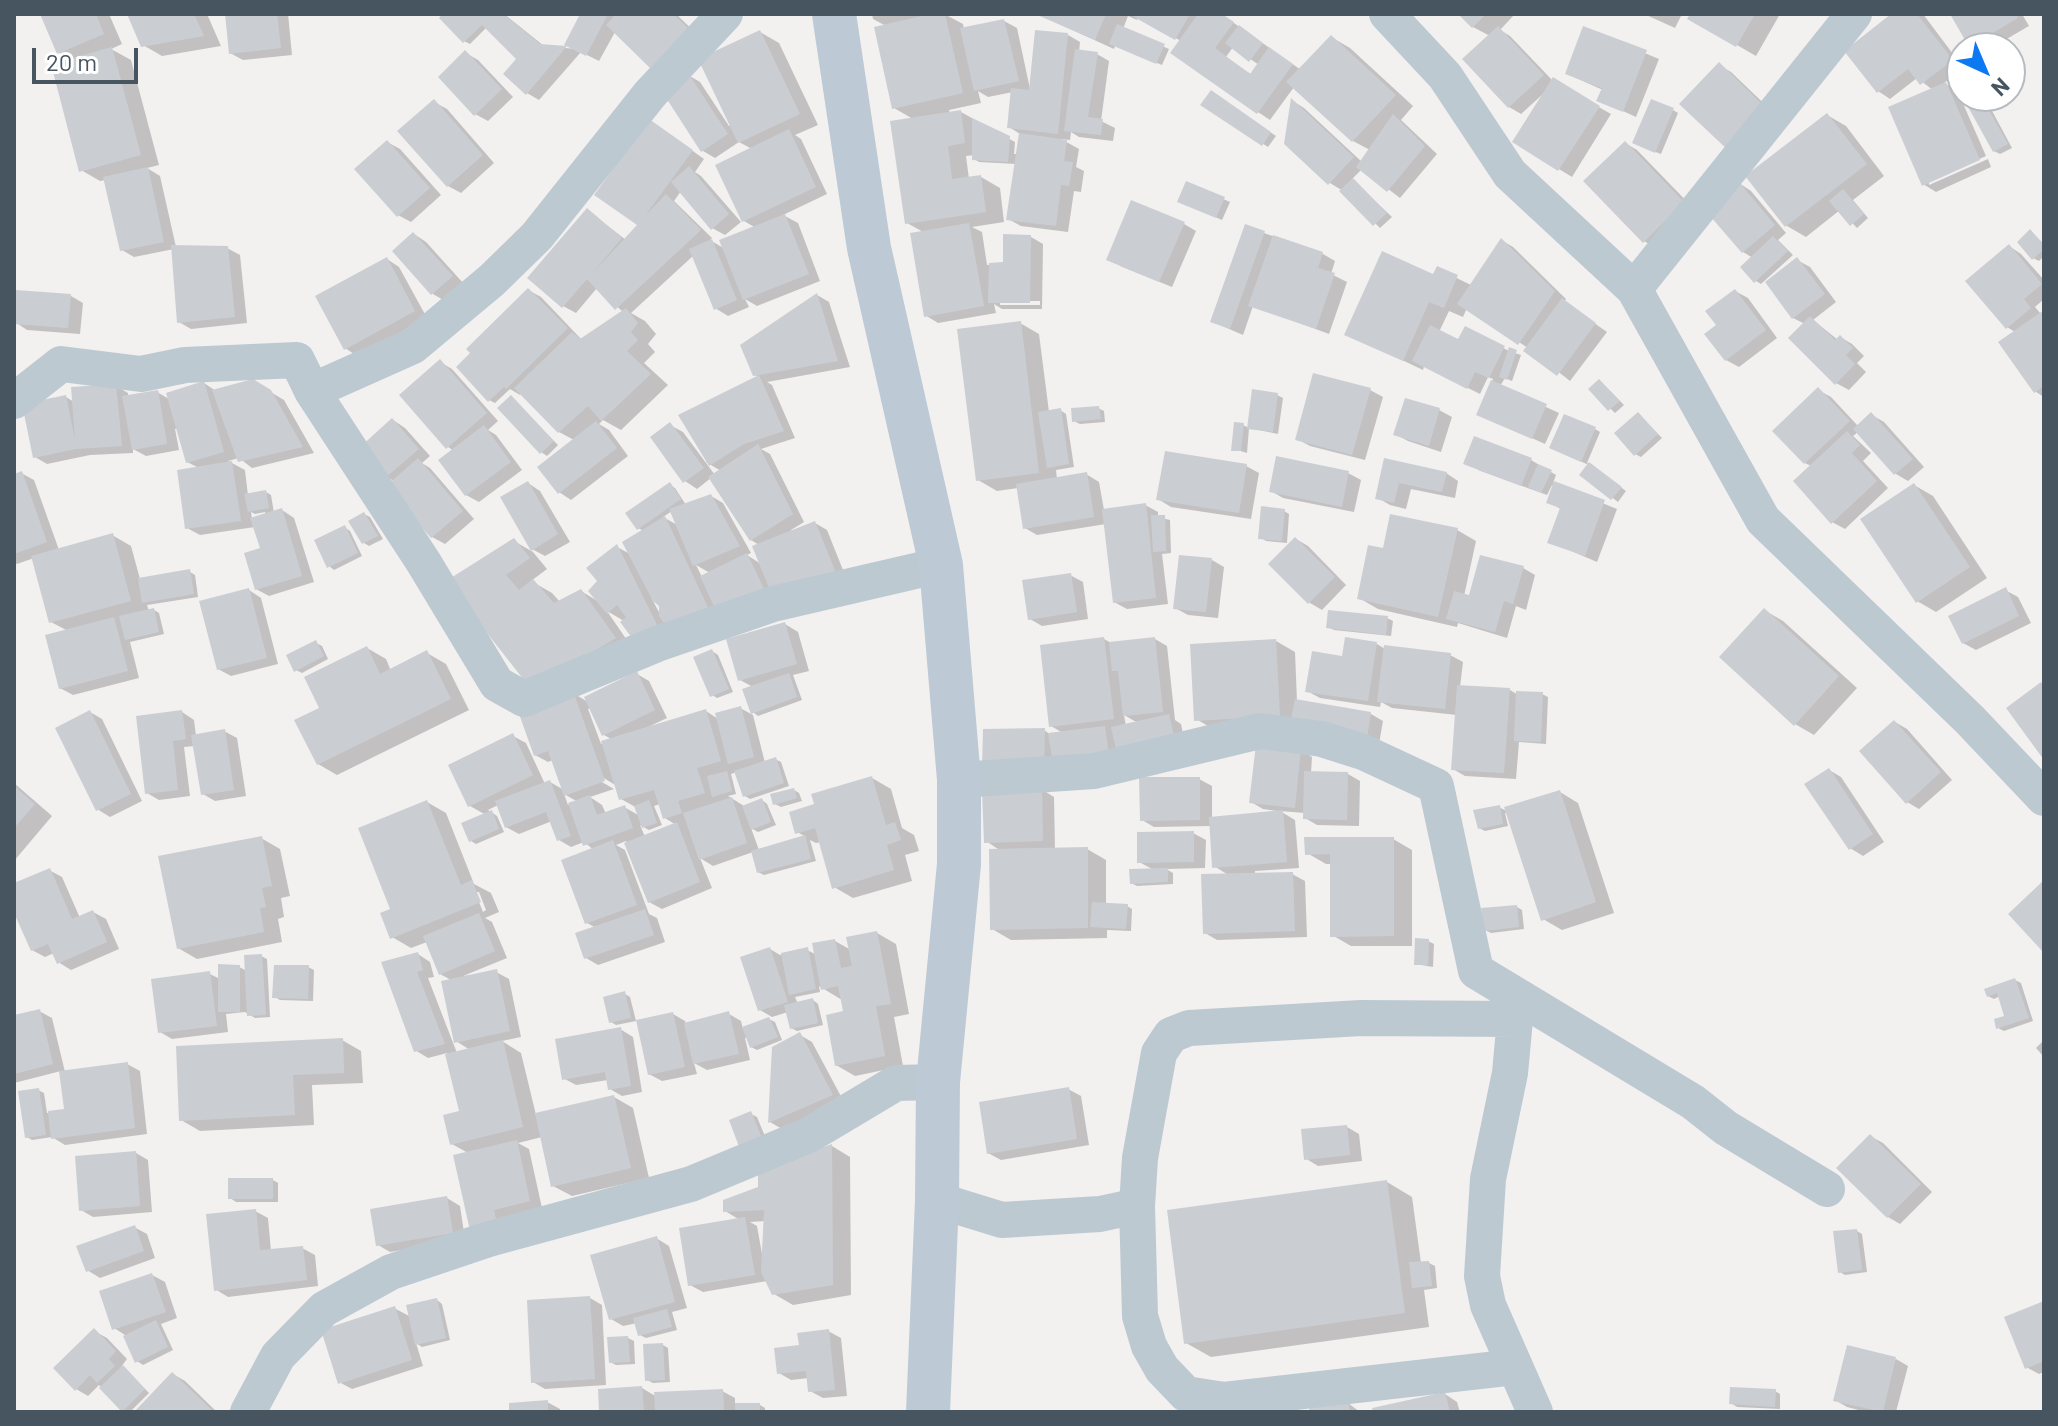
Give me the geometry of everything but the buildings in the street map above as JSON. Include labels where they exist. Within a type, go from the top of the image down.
[{"type":"main road","points":[[834,14],[869,248],[941,565],[959,780],[959,864],[938,1082],[937,1200],[928,1412]]},
{"type":"street","points":[[312,391],[413,346],[492,280],[537,236],[650,94],[725,14]]},
{"type":"street","points":[[1387,14],[1445,76],[1510,174],[1634,289],[1763,520],[1970,720],[2044,798]]},
{"type":"street","points":[[1634,289],[1854,14]]},
{"type":"street","points":[[14,401],[61,364],[141,374],[185,365],[297,360],[312,391],[424,563],[497,684],[524,699],[657,644],[773,604],[941,565]]},
{"type":"street","points":[[959,780],[1094,771],[1260,731],[1322,739],[1363,752],[1436,786],[1476,971],[1515,1019],[1510,1073],[1488,1179],[1482,1276],[1488,1305],[1535,1412]]},
{"type":"street","points":[[1476,971],[1693,1102],[1726,1128],[1827,1189]]},
{"type":"street","points":[[1515,1019],[1361,1018],[1216,1025],[1189,1028],[1171,1035],[1159,1053],[1140,1158],[1137,1206],[1140,1316],[1149,1346],[1162,1369],[1186,1394],[1224,1400],[1515,1367]]},
{"type":"street","points":[[248,1412],[278,1356],[324,1309],[391,1272],[489,1239],[691,1184],[809,1135],[896,1083],[938,1082]]},
{"type":"street","points":[[937,1200],[1002,1220],[1100,1214],[1137,1206]]}]
